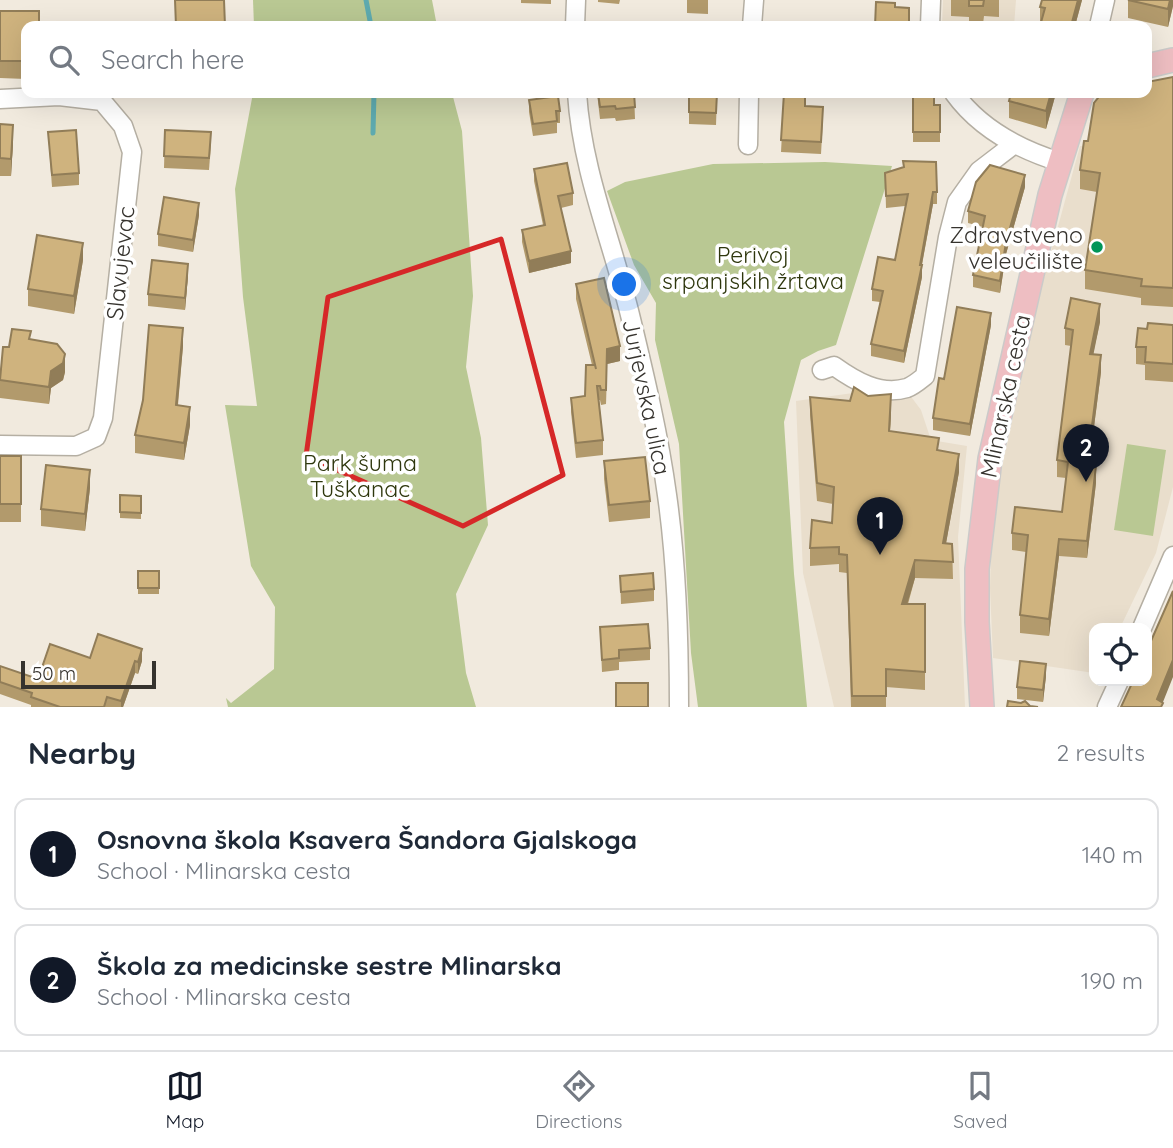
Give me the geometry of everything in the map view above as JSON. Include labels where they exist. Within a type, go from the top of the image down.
[{"type":"main road","points":[[1152,65],[1173,60]]},
{"type":"main road","name":"Mlinarska cesta","points":[[982,707],[977,569],[990,459],[1047,208],[1080,98]]},
{"type":"street","points":[[575,21],[576,0]]},
{"type":"street","points":[[752,21],[754,0]]},
{"type":"street","points":[[930,21],[931,0]]},
{"type":"street","points":[[1100,21],[1105,0]]},
{"type":"street","name":"Slavujevac","points":[[0,99],[21,98]]},
{"type":"street","name":"Slavujevac","points":[[0,445],[76,446],[96,437],[103,418],[132,152],[122,126],[102,101],[76,98]]},
{"type":"street","name":"Jurjevska ulica","points":[[577,98],[582,144],[630,316],[667,496],[678,652],[679,707]]},
{"type":"street","points":[[748,145],[749,98]]},
{"type":"street","points":[[958,98],[978,120],[1013,145],[1060,162]]},
{"type":"street","points":[[822,370],[835,366],[856,381],[884,390],[908,388],[925,376],[946,250],[957,202],[979,171],[1013,145]]},
{"type":"street","points":[[1144,623],[1173,556]]},
{"type":"street","points":[[1107,707],[1117,686]]},
{"type":"highlighted area","points":[[501,239],[563,475],[463,526],[306,456],[328,297]]},
{"type":"shaded area","points":[[943,0],[1016,0],[1014,21],[942,21]]},
{"type":"shaded area","points":[[1080,146],[1173,148],[1173,487],[1156,553],[1122,623],[1089,623],[1089,672],[993,658],[991,553],[1000,477],[1042,285]]},
{"type":"shaded area","points":[[903,386],[921,410],[931,440],[967,446],[958,537],[965,707],[834,707],[803,573],[796,401]]},
{"type":"green space","points":[[253,0],[432,0],[436,21],[254,21]]},
{"type":"green space","name":"Park šuma Tuškanac","points":[[252,98],[453,98],[462,131],[473,296],[466,367],[481,438],[488,525],[456,594],[466,673],[476,707],[228,707],[226,698],[231,703],[274,669],[275,607],[251,566],[225,405],[257,406],[243,297],[235,189]]},
{"type":"green space","name":"Perivoj srpanjskih žrtava","points":[[825,162],[892,166],[836,345],[801,360],[784,422],[794,574],[807,707],[698,707],[691,653],[679,444],[655,340],[656,303],[634,265],[607,191],[625,182],[713,164]]},
{"type":"green space","points":[[1127,444],[1166,450],[1153,536],[1114,530]]},
{"type":"building","points":[[175,0],[224,0],[225,21],[176,21]]},
{"type":"building","points":[[969,0],[984,0],[983,6],[969,6]]},
{"type":"building","points":[[1042,0],[1078,0],[1072,21],[1041,21],[1045,8],[1040,7]]},
{"type":"building","points":[[1128,0],[1170,0],[1168,9]]},
{"type":"building","points":[[876,2],[895,3],[895,7],[909,8],[909,21],[875,21]]},
{"type":"building","points":[[0,11],[39,11],[39,21],[21,21],[21,61],[0,61]]},
{"type":"building","points":[[1173,77],[1173,288],[1141,286],[1142,279],[1085,270],[1100,173],[1080,170],[1094,103],[1098,98],[1152,98],[1152,81]]},
{"type":"building","points":[[558,98],[560,111],[556,111],[557,121],[533,124],[529,100]]},
{"type":"building","points":[[599,98],[634,98],[635,107],[600,107]]},
{"type":"building","points":[[689,98],[717,98],[716,113],[689,112]]},
{"type":"building","points":[[784,98],[805,98],[805,106],[823,107],[821,142],[781,140]]},
{"type":"building","points":[[913,98],[934,98],[934,105],[940,105],[940,132],[913,132]]},
{"type":"building","points":[[1010,98],[1050,98],[1046,111],[1009,101]]},
{"type":"building","points":[[0,124],[13,125],[11,159],[0,158]]},
{"type":"building","points":[[76,130],[79,173],[52,175],[48,132]]},
{"type":"building","points":[[165,130],[211,132],[209,158],[164,156]]},
{"type":"building","points":[[903,161],[936,162],[937,192],[933,192],[922,265],[904,351],[871,344],[883,291],[872,289],[878,257],[895,260],[908,194],[886,196],[885,173],[904,167]]},
{"type":"building","points":[[567,163],[573,193],[558,196],[571,251],[529,261],[522,230],[545,225],[534,169]]},
{"type":"building","points":[[990,165],[1025,175],[1006,242],[1000,281],[973,275],[985,216],[968,211],[976,182]]},
{"type":"building","points":[[164,197],[199,203],[193,240],[158,234]]},
{"type":"building","points":[[37,235],[83,243],[74,296],[28,289]]},
{"type":"building","points":[[152,260],[188,264],[185,298],[148,294]]},
{"type":"building","points":[[604,278],[620,346],[607,349],[606,390],[597,386],[603,440],[576,443],[571,398],[585,396],[586,365],[595,365],[596,369],[576,284]]},
{"type":"building","points":[[1071,298],[1100,304],[1090,354],[1101,355],[1087,465],[1096,466],[1087,541],[1059,539],[1049,619],[1020,615],[1028,535],[1012,533],[1015,507],[1062,512],[1068,462],[1057,460],[1073,330],[1065,328]]},
{"type":"building","points":[[957,307],[991,313],[970,424],[933,418],[939,378],[944,379]]},
{"type":"building","points":[[1148,323],[1173,325],[1173,364],[1145,362],[1146,347],[1136,347],[1138,328],[1147,329]]},
{"type":"building","points":[[149,325],[183,328],[176,405],[190,407],[184,443],[135,435],[143,400]]},
{"type":"building","points":[[12,329],[31,331],[29,339],[57,344],[65,354],[63,363],[51,371],[49,387],[0,380],[3,347],[9,347]]},
{"type":"building","points":[[854,387],[868,396],[891,394],[889,431],[939,438],[937,450],[959,454],[943,543],[952,544],[953,562],[915,560],[902,604],[925,604],[925,672],[886,669],[886,696],[852,696],[847,555],[839,554],[839,547],[810,548],[812,520],[832,523],[834,487],[817,483],[810,397],[850,401]]},
{"type":"building","points":[[0,456],[21,456],[21,504],[0,504]]},
{"type":"building","points":[[645,457],[650,501],[609,505],[604,461]]},
{"type":"building","points":[[46,465],[90,470],[85,514],[41,509]]},
{"type":"building","points":[[120,495],[141,496],[141,513],[120,512]]},
{"type":"building","points":[[138,571],[159,571],[159,588],[138,588]]},
{"type":"building","points":[[653,573],[654,589],[621,592],[620,576]]},
{"type":"building","points":[[1173,591],[1173,660],[1157,699],[1163,703],[1161,707],[1121,707],[1131,686],[1152,686],[1152,639]]},
{"type":"building","points":[[648,624],[650,648],[619,650],[619,658],[602,660],[600,627]]},
{"type":"building","points":[[98,634],[142,649],[121,701],[107,697],[104,707],[60,707],[31,697],[32,693],[0,682],[0,666],[38,679],[50,644],[90,658]]},
{"type":"building","points":[[1020,661],[1046,664],[1043,690],[1017,687]]},
{"type":"building","points":[[616,683],[648,683],[648,707],[616,707]]},
{"type":"building","points":[[1008,701],[1025,701],[1030,706],[1038,707],[1007,707]]},
{"type":"waterway","points":[[366,0],[370,21]]},
{"type":"waterway","points":[[373,133],[374,98]]},
{"type":"place","name":"Zdravstveno veleučilište","points":[[1097,247]]},
{"type":"place","name":"Škola za medicinske sestre Mlinarska","points":[[1086,482]]},
{"type":"place","name":"Osnovna škola Ksavera Šandora Gjalskoga","points":[[880,555]]}]
